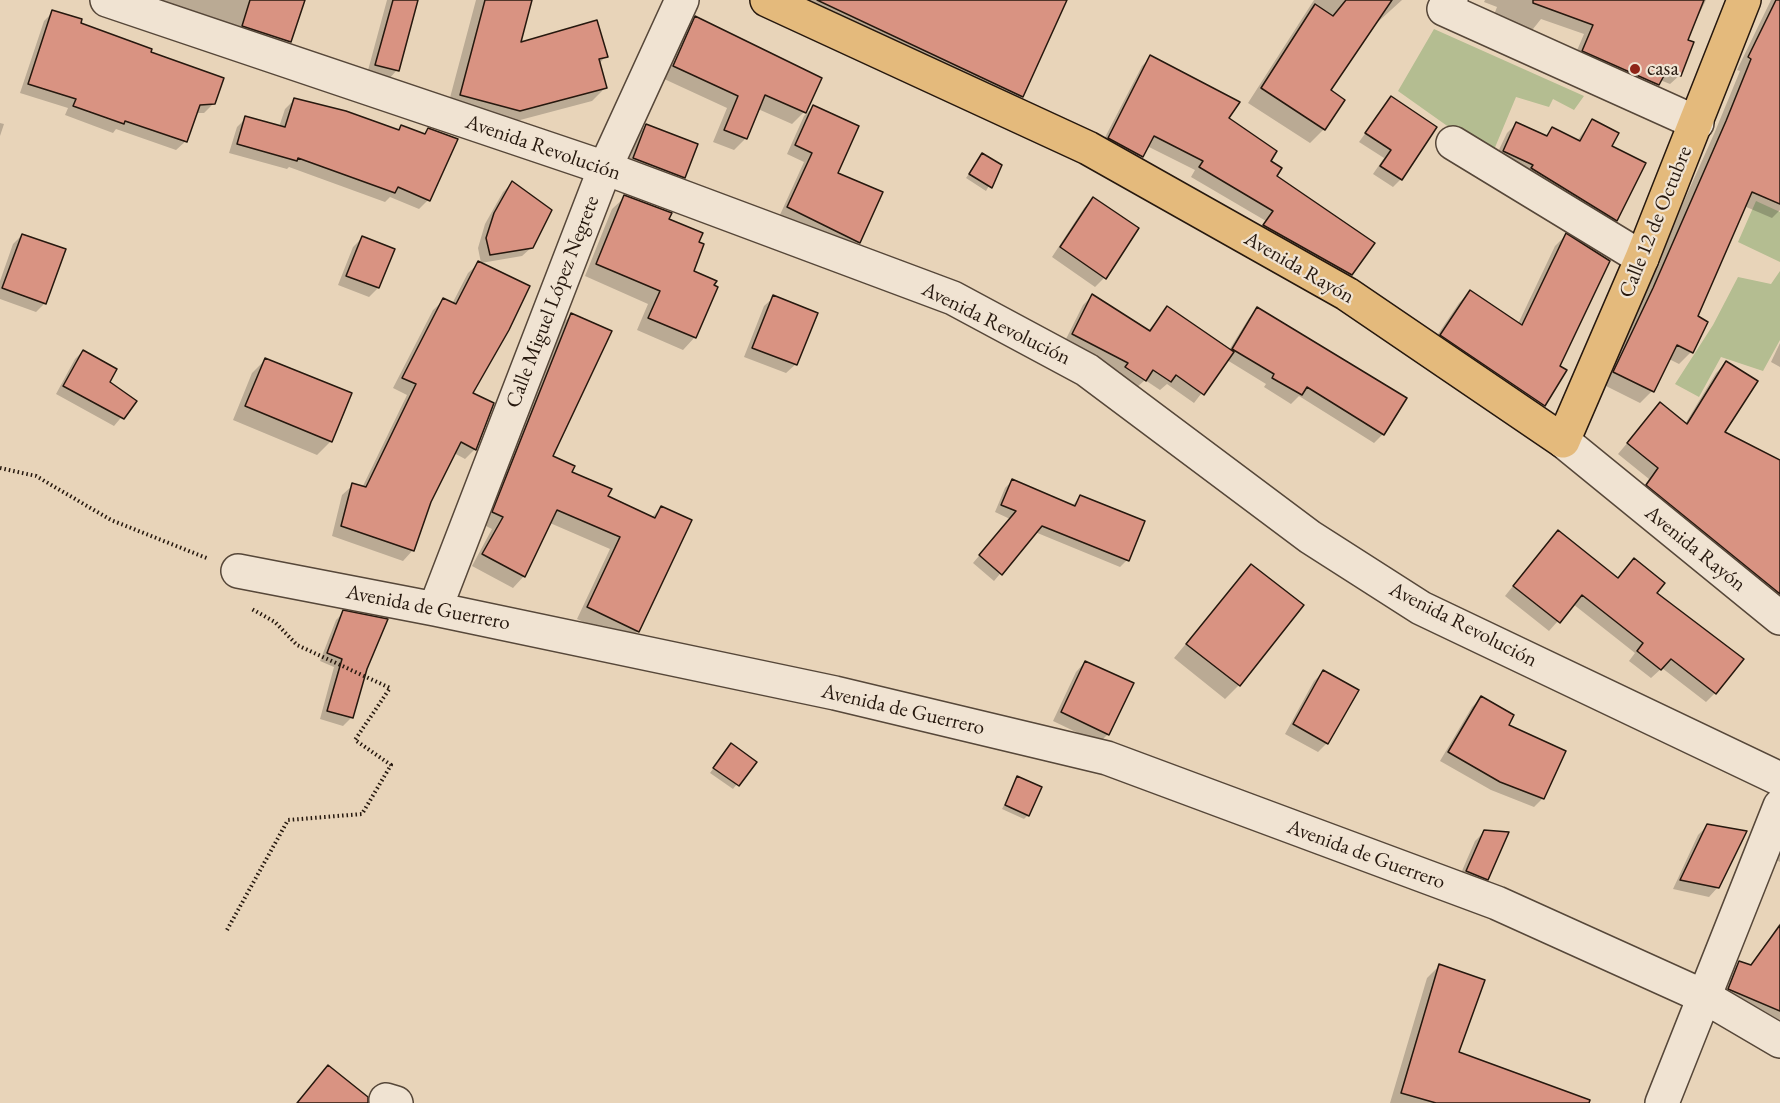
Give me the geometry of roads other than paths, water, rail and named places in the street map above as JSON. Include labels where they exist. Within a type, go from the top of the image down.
[{"type":"main road","name":"Avenida Rayón","points":[[767,0],[1088,148],[1347,294],[1563,441]]},
{"type":"main road","name":"Calle 12 de Octubre","points":[[1563,441],[1642,258],[1743,0]]},
{"type":"street","name":"Avenida Revolución","points":[[107,0],[605,168],[952,298],[1088,370],[1310,537],[1421,608],[1780,779]]},
{"type":"street","name":"Calle Miguel López Negrete","points":[[435,609],[605,168],[682,0]]},
{"type":"street","points":[[1451,0],[1444,9],[1696,123]]},
{"type":"street","points":[[1453,143],[1642,258]]},
{"type":"street","name":"Avenida Rayón","points":[[1563,441],[1780,618]]},
{"type":"street","name":"Avenida de Guerrero","points":[[238,571],[435,609],[836,693],[1107,758],[1497,903],[1705,998],[1780,1041]]},
{"type":"street","points":[[1662,1103],[1780,806]]},
{"type":"place","name":"casa","points":[[1635,69]]}]
